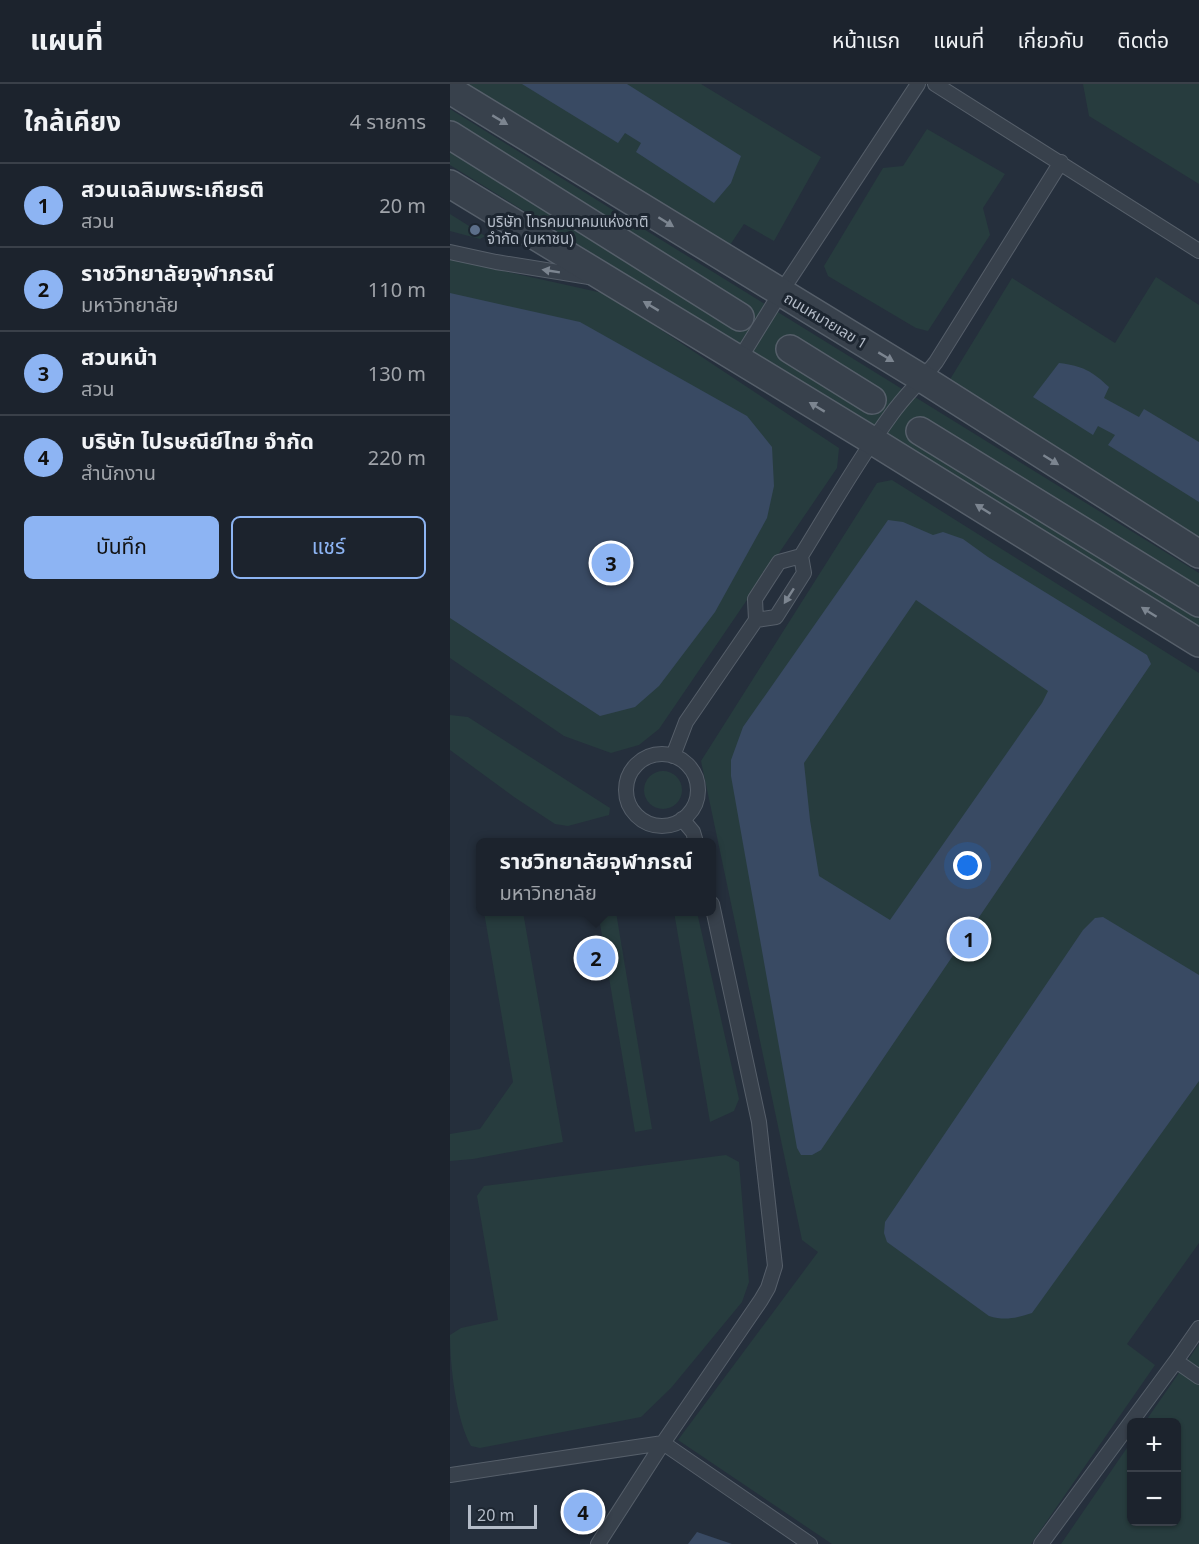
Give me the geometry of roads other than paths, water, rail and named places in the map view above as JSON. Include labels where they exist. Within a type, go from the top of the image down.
[{"type":"street","name":"ถนนหมายเลข 1","points":[[450,90],[923,379],[1199,554]]},
{"type":"street","points":[[450,135],[740,317]]},
{"type":"street","points":[[450,184],[873,441],[1199,643]]},
{"type":"street","points":[[790,349],[872,400]]},
{"type":"street","points":[[920,431],[1199,603]]},
{"type":"lane","points":[[739,360],[918,84]]},
{"type":"lane","points":[[935,84],[1199,251]]},
{"type":"lane","points":[[756,620],[776,617],[804,573],[801,556],[873,441],[892,413],[936,362],[1061,162]]},
{"type":"lane","points":[[450,252],[496,262],[608,280]]},
{"type":"lane","points":[[673,756],[686,722],[756,620],[755,599],[779,562],[801,556]]},
{"type":"lane","points":[[656,754],[673,756],[688,766],[695,776],[698,788],[696,800],[691,810],[682,819],[660,826],[639,817],[631,808],[626,798],[629,775],[635,765],[644,758],[656,754]]},
{"type":"lane","points":[[682,819],[693,832],[695,838]]},
{"type":"lane","points":[[598,1544],[663,1443],[761,1300],[768,1288],[775,1266],[759,1122],[714,916]]},
{"type":"lane","points":[[1041,1544],[1199,1328]]},
{"type":"lane","points":[[1176,1361],[1199,1377]]},
{"type":"lane","points":[[450,1475],[663,1443],[810,1544]]},
{"type":"water","points":[[522,84],[627,84],[741,156],[731,183],[714,203],[636,152],[641,143],[625,133],[618,143]]},
{"type":"water","points":[[450,293],[580,322],[747,416],[772,447],[774,486],[767,518],[715,612],[659,686],[635,707],[600,716],[450,618]]},
{"type":"water","points":[[1059,363],[1087,370],[1097,377],[1109,387],[1104,398],[1139,417],[1144,409],[1199,442],[1199,502],[1108,445],[1115,435],[1098,426],[1093,435],[1033,397]]},
{"type":"water","points":[[888,520],[903,522],[933,535],[943,532],[963,539],[988,557],[1147,655],[1151,664],[821,1150],[812,1155],[801,1155],[797,1148],[731,776],[731,760],[743,727]],"holes":[[[916,600],[1048,691],[1042,703],[890,920],[819,876],[804,763]]]},
{"type":"water","points":[[1103,917],[1199,975],[1199,1081],[1032,1313],[1011,1318],[989,1316],[887,1242],[884,1233],[885,1222],[1083,930],[1095,918]]},
{"type":"water","points":[[697,1532],[732,1544],[688,1544]]},
{"type":"place","name":"บริษัท โทรคมนาคมแห่งชาติ จำกัด (มหาชน)","points":[[475,230]]},
{"type":"place","name":"สวนหน้า","points":[[611,563]]},
{"type":"place","name":"สวนเฉลิมพระเกียรติ","points":[[969,939]]},
{"type":"place","name":"ราชวิทยาลัยจุฬาภรณ์","points":[[596,958]]},
{"type":"place","name":"บริษัท ไปรษณีย์ไทย จำกัด","points":[[583,1512]]}]
